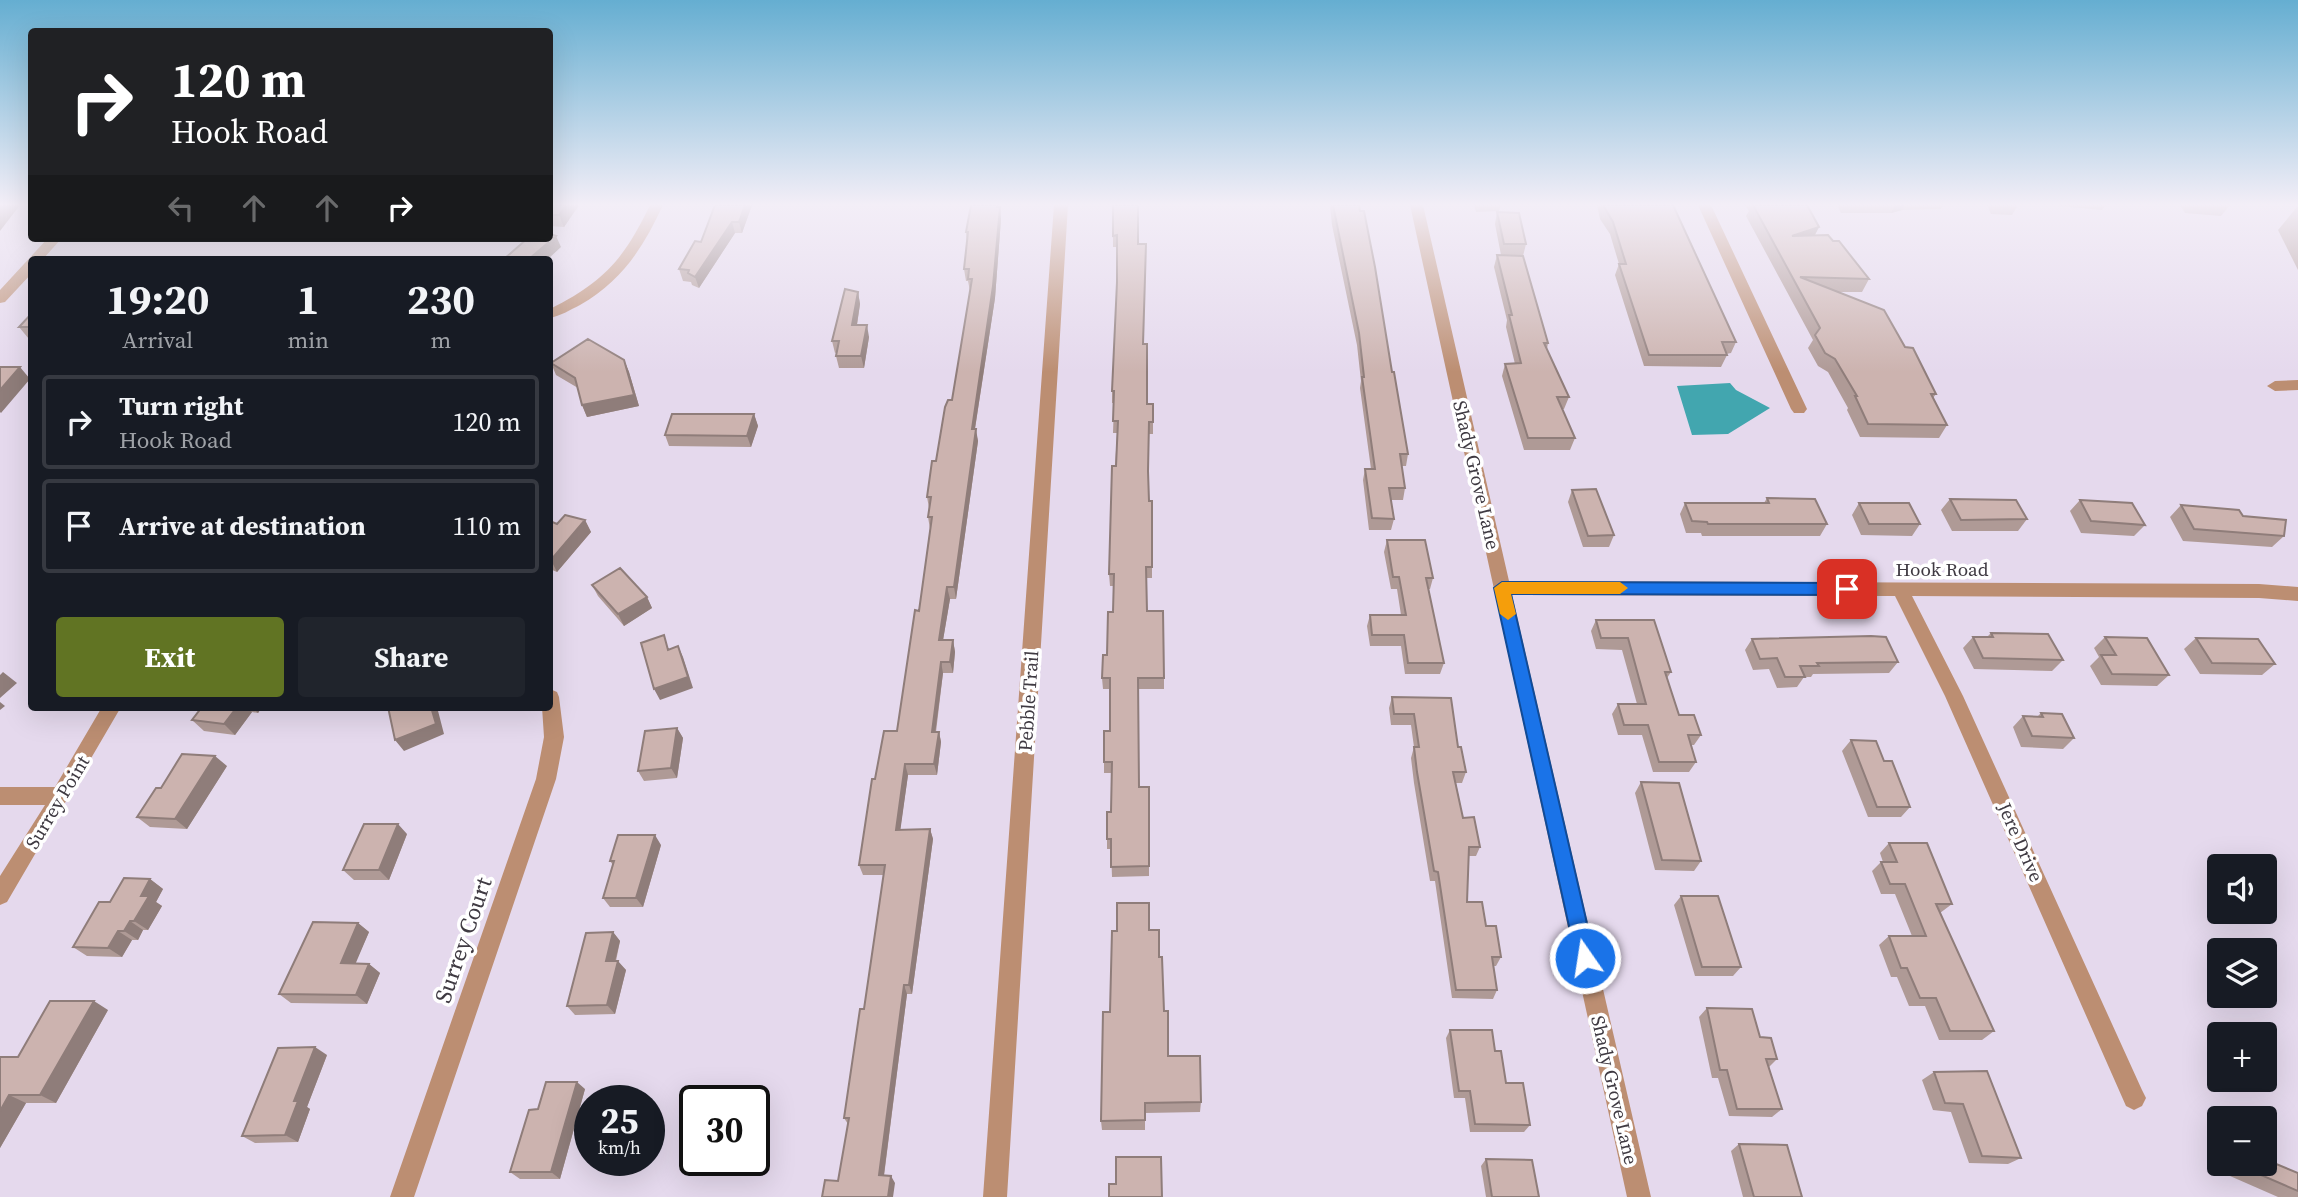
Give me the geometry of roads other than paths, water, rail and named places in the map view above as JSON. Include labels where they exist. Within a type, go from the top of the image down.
[{"type":"street","points":[[553,312],[592,292],[627,261]]},
{"type":"street","name":"Pebble Trail","points":[[995,1197],[1057,261]]},
{"type":"street","name":"Shady Grove Lane","points":[[1429,261],[1639,1197]]},
{"type":"street","points":[[1730,261],[1799,409]]},
{"type":"street","points":[[0,299],[28,268]]},
{"type":"street","points":[[2275,386],[2298,385]]},
{"type":"street","name":"Hook Road","points":[[1502,588],[2245,591],[2298,594]]},
{"type":"street","name":"Jere Drive","points":[[1900,590],[1954,696],[2134,1098]]},
{"type":"street","name":"Surrey Point","points":[[0,895],[61,796],[109,711]]},
{"type":"street","name":"Surrey Court","points":[[402,1197],[546,779],[554,737],[551,711]]},
{"type":"street","points":[[0,796],[61,796]]},
{"type":"water","points":[[1730,383],[1736,390],[1770,408],[1728,434],[1692,435],[1677,386]]}]
